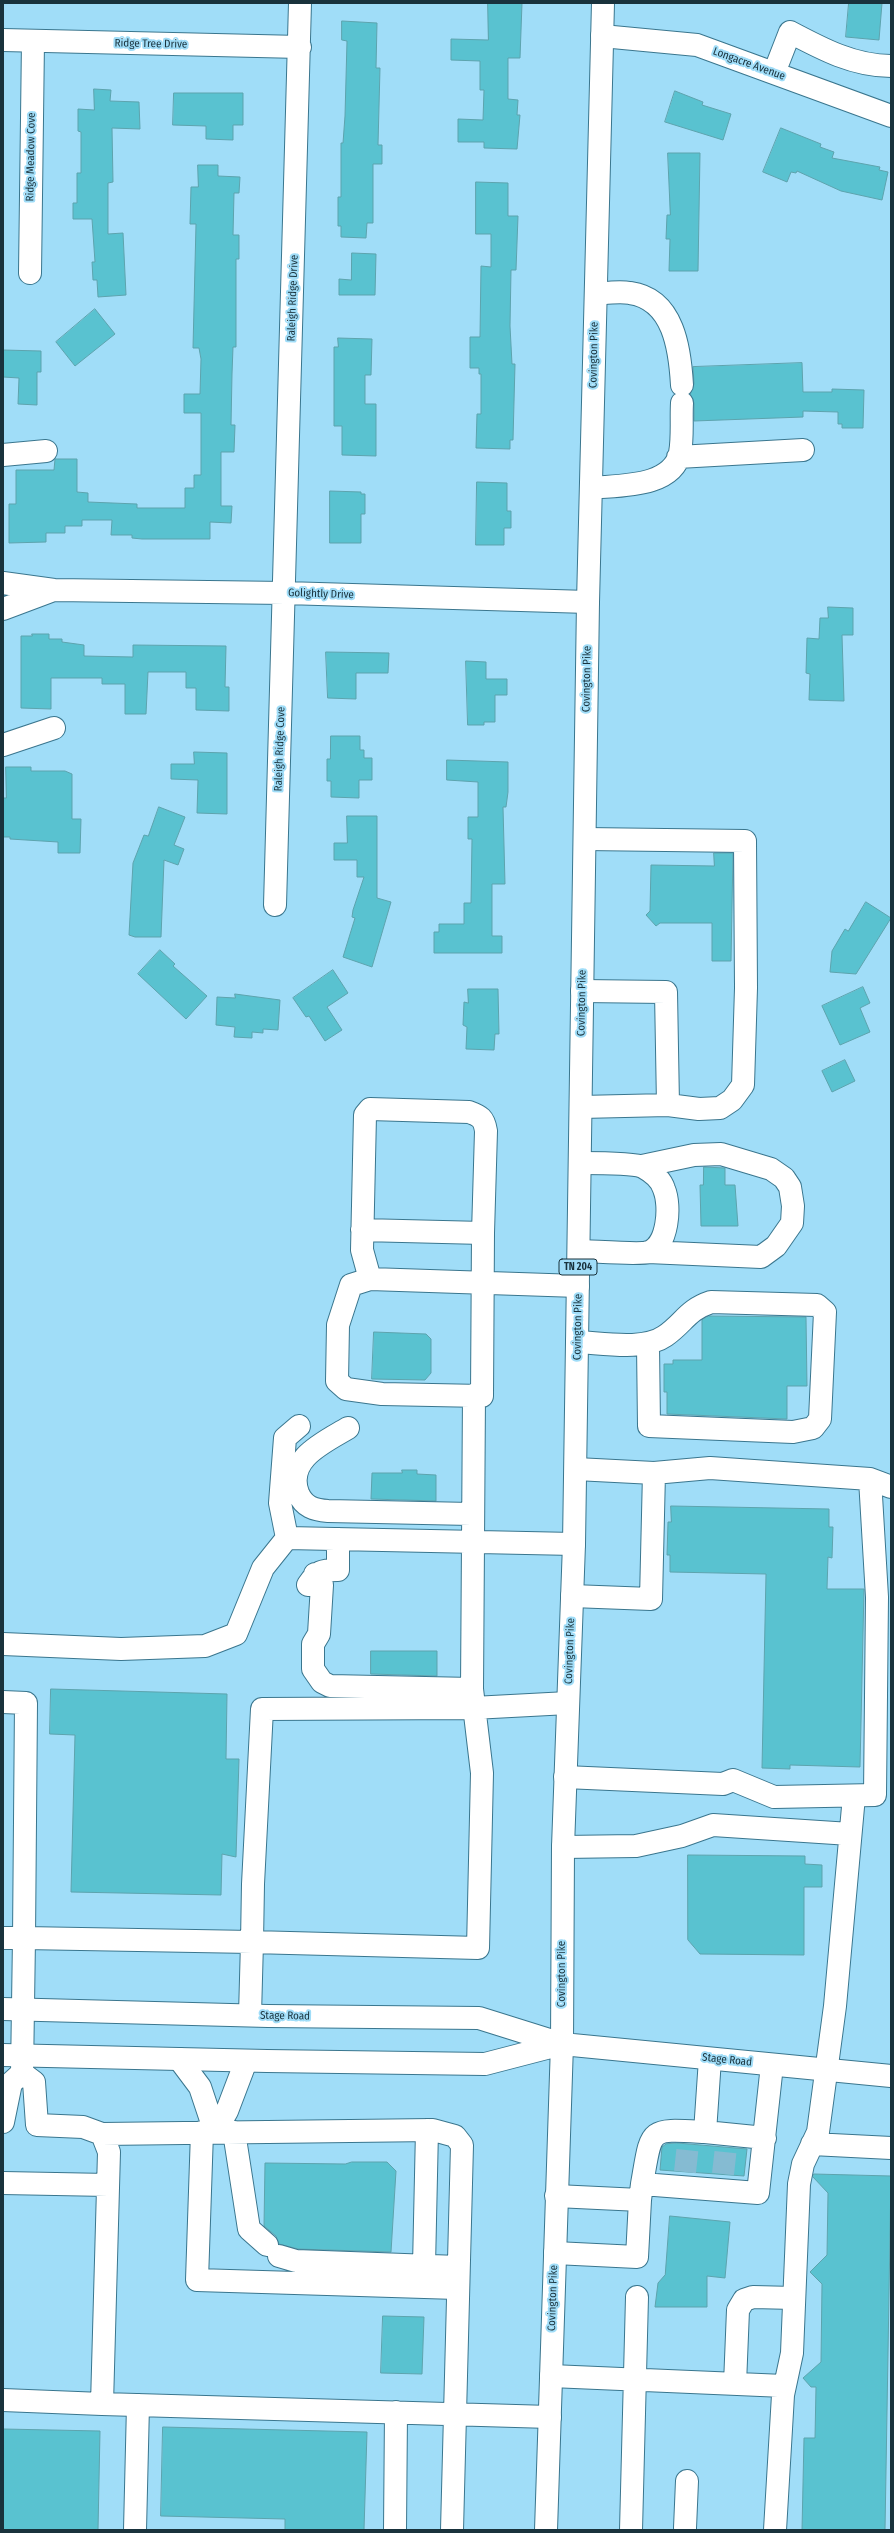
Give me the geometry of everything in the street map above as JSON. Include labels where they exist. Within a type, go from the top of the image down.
[{"type":"main road","name":"Raleigh Ridge Drive","points":[[284,593],[300,3]]},
{"type":"main road","name":"Covington Pike","points":[[546,2530],[562,2044],[563,1847],[576,1469],[588,602],[603,3]]},
{"type":"main road","points":[[774,73],[790,32],[834,56],[877,66],[891,66]]},
{"type":"main road","name":"Longacre Avenue","points":[[602,36],[697,45],[891,116]]},
{"type":"main road","name":"Ridge Tree Drive","points":[[3,40],[300,47]]},
{"type":"main road","name":"Ridge Meadow Cove","points":[[30,273],[33,41]]},
{"type":"main road","points":[[591,488],[642,482],[665,475],[675,466],[678,457],[682,394],[676,336],[657,304],[630,293],[596,294]]},
{"type":"main road","points":[[678,457],[803,450]]},
{"type":"main road","points":[[3,455],[46,451]]},
{"type":"main road","points":[[3,583],[54,590]]},
{"type":"main road","points":[[3,609],[54,590]]},
{"type":"main road","name":"Golightly Drive","points":[[54,590],[284,593],[588,602]]},
{"type":"main road","name":"Raleigh Ridge Cove","points":[[274,905],[284,593]]},
{"type":"main road","points":[[3,746],[54,728]]},
{"type":"main road","points":[[581,1107],[668,1105],[699,1109],[720,1108],[732,1100],[743,1085],[746,988],[745,841],[584,839]]},
{"type":"main road","points":[[582,991],[666,992],[668,1105]]},
{"type":"main road","points":[[370,1279],[362,1250],[365,1115],[370,1110],[468,1112],[480,1116],[485,1123],[486,1131],[481,1283],[482,1396],[382,1394],[346,1389],[337,1381],[338,1325],[351,1285],[370,1279],[481,1283],[578,1286]]},
{"type":"main road","points":[[579,1251],[648,1252],[761,1257],[776,1246],[792,1223],[790,1187],[784,1178],[771,1169],[721,1154],[694,1155],[642,1166],[580,1163]]},
{"type":"main road","points":[[642,1166],[655,1174],[664,1188],[667,1205],[664,1233],[659,1246],[648,1252]]},
{"type":"main road","points":[[362,1230],[483,1234]]},
{"type":"main road","points":[[577,1342],[648,1345],[665,1336],[696,1308],[711,1302],[817,1305],[825,1312],[820,1419],[813,1428],[793,1432],[649,1426],[648,1345]]},
{"type":"main road","points":[[14,1938],[478,1948],[482,1773],[472,1698],[471,1514],[474,1396]]},
{"type":"main road","points":[[3,1644],[122,1649],[205,1646],[236,1634],[263,1568],[287,1538],[280,1503],[284,1438],[299,1426]]},
{"type":"main road","points":[[348,1428],[313,1449],[300,1463],[296,1476],[296,1487],[301,1500],[308,1507],[328,1511],[471,1514]]},
{"type":"main road","points":[[576,1469],[654,1473],[710,1468],[870,1479],[891,1487]]},
{"type":"main road","points":[[572,1596],[651,1599],[654,1473]]},
{"type":"main road","points":[[565,1777],[722,1784],[733,1780],[774,1797],[875,1795],[877,1597],[870,1479]]},
{"type":"main road","points":[[287,1538],[574,1544]]},
{"type":"main road","points":[[338,1539],[338,1570],[321,1570],[315,1574],[308,1586],[306,1633],[313,1644],[313,1669],[316,1676],[330,1686],[472,1698],[568,1703]]},
{"type":"main road","points":[[250,2015],[253,1884],[262,1709],[472,1698]]},
{"type":"main road","points":[[3,1702],[26,1703],[14,1938],[13,2009],[16,2061],[3,2123],[83,2128],[102,2134],[427,2130],[455,2136],[462,2145],[453,2414],[452,2530]]},
{"type":"main road","points":[[775,2530],[784,2386],[792,2353],[799,2184],[803,2164],[818,2132],[825,2070],[835,2006],[854,1796]]},
{"type":"main road","points":[[563,1847],[636,1846],[682,1836],[713,1825],[850,1834]]},
{"type":"main road","name":"Stage Road","points":[[13,2009],[250,2015],[479,2018],[562,2044],[891,2076]]},
{"type":"main road","name":"Stage Road","points":[[16,2061],[179,2059],[485,2064],[562,2044]]},
{"type":"main road","points":[[179,2059],[200,2087],[217,2132],[249,2229],[273,2251],[296,2261],[458,2267]]},
{"type":"main road","points":[[694,2136],[710,2059]]},
{"type":"main road","points":[[16,2061],[34,2082],[37,2125]]},
{"type":"main road","points":[[246,2061],[227,2111],[217,2132],[197,2280],[457,2288]]},
{"type":"main road","points":[[556,2196],[641,2192],[684,2179],[722,2182],[758,2193],[772,2065]]},
{"type":"main road","points":[[424,2266],[427,2130]]},
{"type":"main road","points":[[555,2253],[637,2257],[641,2192],[649,2142],[656,2134],[665,2130],[694,2136],[727,2140],[764,2138]]},
{"type":"main road","points":[[102,2134],[109,2152],[102,2404]]},
{"type":"main road","points":[[812,2144],[891,2148]]},
{"type":"main road","points":[[3,2183],[108,2185]]},
{"type":"main road","points":[[631,2530],[637,2297]]},
{"type":"main road","points":[[735,2384],[738,2310],[744,2300],[753,2297],[794,2298]]},
{"type":"main road","points":[[551,2376],[784,2386]]},
{"type":"main road","points":[[3,2400],[550,2417]]},
{"type":"main road","points":[[135,2530],[138,2405]]},
{"type":"main road","points":[[395,2530],[396,2412]]},
{"type":"main road","points":[[685,2528],[687,2481]]},
{"type":"building","points":[[488,3],[522,3],[520,58],[508,58],[508,99],[518,100],[517,115],[520,115],[517,149],[484,148],[484,142],[458,142],[458,119],[483,120],[484,90],[480,90],[480,61],[451,60],[451,39],[488,40]]},
{"type":"building","points":[[849,3],[882,3],[879,40],[846,37]]},
{"type":"building","points":[[342,21],[377,23],[376,68],[380,68],[378,145],[382,145],[382,164],[373,164],[373,223],[367,223],[366,238],[341,237],[341,226],[338,226],[338,197],[341,197],[341,143],[343,143],[345,116],[347,41],[342,40]]},
{"type":"building","points":[[94,89],[111,90],[110,101],[139,102],[140,129],[112,128],[113,182],[108,183],[108,234],[123,233],[126,295],[98,297],[97,280],[93,280],[92,262],[95,262],[92,219],[73,219],[73,203],[77,203],[77,173],[81,173],[81,132],[78,131],[78,109],[94,110]]},
{"type":"building","points":[[675,91],[703,102],[702,105],[731,114],[723,140],[665,122]]},
{"type":"building","points":[[174,93],[243,93],[243,125],[233,125],[233,140],[206,139],[206,126],[173,125]]},
{"type":"building","points":[[781,128],[821,144],[820,147],[834,152],[832,158],[880,167],[879,170],[888,172],[882,200],[841,191],[797,171],[796,173],[791,172],[787,182],[763,172]]},
{"type":"building","points":[[668,153],[700,153],[698,271],[669,271],[670,239],[666,239],[667,215],[670,215]]},
{"type":"building","points":[[198,165],[218,165],[218,176],[240,177],[239,193],[234,193],[233,235],[239,235],[239,259],[236,259],[236,347],[233,347],[232,374],[231,425],[235,425],[234,452],[221,452],[221,506],[232,506],[231,523],[210,522],[210,539],[142,539],[132,538],[132,535],[111,535],[112,520],[82,520],[82,526],[65,526],[65,533],[46,533],[46,542],[9,543],[9,504],[16,504],[16,470],[54,470],[55,459],[77,459],[77,492],[88,493],[88,502],[137,504],[137,508],[185,508],[185,488],[194,488],[194,475],[201,475],[201,413],[184,413],[184,394],[200,394],[201,359],[199,348],[193,348],[196,224],[190,224],[191,187],[198,187]]},
{"type":"building","points":[[476,182],[508,183],[508,216],[518,216],[516,270],[511,270],[510,326],[512,364],[515,364],[513,440],[510,440],[510,449],[476,448],[477,414],[481,414],[481,374],[479,374],[479,368],[470,368],[470,337],[480,337],[481,266],[491,267],[491,234],[476,234]]},
{"type":"building","points":[[352,253],[376,254],[375,295],[339,295],[339,279],[351,280]]},
{"type":"building","points":[[95,309],[115,334],[75,366],[56,342]]},
{"type":"building","points":[[338,338],[372,339],[371,375],[365,375],[365,404],[376,404],[376,456],[342,455],[342,426],[334,426],[334,347],[338,347]]},
{"type":"building","points":[[3,350],[41,351],[41,372],[37,372],[37,405],[18,404],[19,378],[3,377]]},
{"type":"building","points":[[802,363],[803,392],[832,392],[832,389],[864,390],[863,428],[842,428],[842,424],[838,424],[838,412],[803,411],[803,417],[694,421],[694,403],[690,394],[694,384],[693,367]]},
{"type":"building","points":[[477,482],[507,483],[507,511],[511,511],[511,528],[504,528],[504,545],[476,545]]},
{"type":"building","points":[[330,491],[361,492],[361,494],[365,494],[365,514],[361,514],[361,543],[330,543]]},
{"type":"building","points":[[828,607],[853,608],[853,635],[842,635],[844,701],[809,700],[810,674],[806,673],[807,638],[819,639],[820,618],[828,618]]},
{"type":"building","points":[[32,634],[49,634],[49,639],[62,639],[62,642],[84,645],[84,656],[133,657],[133,645],[226,646],[225,687],[229,687],[229,711],[196,710],[196,688],[186,688],[186,672],[148,672],[146,714],[125,714],[125,684],[102,684],[102,678],[51,678],[51,709],[21,708],[21,636],[32,636]]},
{"type":"building","points":[[326,652],[389,653],[388,673],[356,673],[356,699],[328,698]]},
{"type":"building","points":[[466,661],[486,662],[486,679],[507,679],[507,695],[495,695],[495,722],[484,722],[484,725],[468,725]]},
{"type":"building","points":[[331,736],[360,736],[360,750],[364,750],[364,758],[372,758],[372,780],[359,780],[359,798],[331,797],[331,781],[327,781],[327,759],[330,759]]},
{"type":"building","points":[[194,752],[227,753],[227,814],[197,813],[198,780],[171,779],[171,764],[194,764]]},
{"type":"building","points":[[447,760],[508,762],[508,792],[506,807],[503,807],[505,884],[492,884],[492,936],[502,936],[502,953],[434,953],[434,932],[439,932],[439,924],[464,924],[464,903],[471,903],[472,839],[468,839],[468,817],[478,817],[478,782],[447,780]]},
{"type":"building","points":[[6,767],[31,767],[31,771],[65,771],[72,774],[72,819],[81,819],[80,853],[58,853],[58,842],[10,839],[10,837],[3,837],[3,798],[6,798]]},
{"type":"building","points":[[159,807],[185,817],[174,845],[184,849],[178,865],[164,860],[161,937],[135,937],[129,935],[133,863],[144,835],[148,836]]},
{"type":"building","points":[[347,816],[377,816],[377,898],[391,902],[372,967],[343,957],[355,918],[352,917],[353,910],[364,877],[357,877],[357,860],[334,860],[334,843],[347,843]]},
{"type":"building","points":[[714,853],[733,853],[731,961],[712,961],[712,923],[660,923],[656,926],[646,915],[650,911],[651,865],[714,866]]},
{"type":"building","points":[[866,902],[891,918],[856,974],[830,972],[832,951],[845,929],[848,931]]},
{"type":"building","points":[[160,950],[175,964],[173,966],[207,996],[186,1019],[138,974]]},
{"type":"building","points":[[333,970],[348,993],[327,1007],[342,1030],[325,1041],[309,1016],[306,1017],[293,998]]},
{"type":"building","points":[[863,987],[870,1003],[860,1008],[870,1032],[840,1045],[822,1006]]},
{"type":"building","points":[[468,989],[498,989],[499,1034],[495,1034],[494,1050],[466,1049],[467,1027],[463,1025],[464,1002],[468,1003]]},
{"type":"building","points":[[235,994],[280,1000],[278,1030],[263,1029],[263,1033],[252,1032],[252,1038],[234,1037],[235,1027],[216,1025],[217,997],[235,998]]},
{"type":"building","points":[[845,1060],[855,1081],[832,1092],[822,1071]]},
{"type":"building","points":[[704,1167],[725,1168],[725,1185],[735,1185],[738,1226],[701,1226],[700,1185],[703,1185]]},
{"type":"building","points":[[709,1316],[806,1317],[807,1386],[787,1386],[787,1419],[667,1414],[667,1392],[664,1392],[664,1364],[673,1364],[673,1360],[702,1360],[702,1320]]},
{"type":"building","points":[[374,1332],[426,1334],[431,1339],[431,1373],[425,1380],[372,1379]]},
{"type":"building","points":[[402,1470],[417,1470],[417,1474],[436,1475],[436,1501],[371,1499],[372,1473],[402,1473]]},
{"type":"building","points":[[671,1506],[829,1509],[829,1527],[833,1527],[832,1558],[828,1557],[827,1589],[864,1589],[860,1767],[790,1765],[790,1769],[762,1768],[766,1574],[670,1572],[670,1555],[667,1555],[668,1522],[671,1522]]},
{"type":"building","points":[[371,1651],[437,1651],[437,1676],[371,1674]]},
{"type":"building","points":[[51,1689],[227,1694],[226,1759],[239,1759],[236,1857],[222,1854],[221,1895],[71,1892],[75,1735],[50,1734]]},
{"type":"building","points":[[688,1855],[805,1856],[805,1864],[822,1865],[822,1887],[804,1887],[804,1955],[700,1954],[688,1940]]},
{"type":"building","points":[[677,2143],[747,2149],[744,2176],[660,2170],[662,2147],[666,2144]]},
{"type":"building","points":[[352,2162],[387,2162],[396,2171],[391,2252],[298,2249],[279,2244],[276,2236],[264,2226],[265,2163],[345,2164]]},
{"type":"building","points":[[814,2174],[891,2176],[885,2530],[802,2530],[804,2438],[815,2438],[816,2387],[811,2387],[803,2378],[821,2362],[822,2284],[810,2272],[827,2255],[828,2193],[813,2177]]},
{"type":"building","points":[[670,2216],[730,2222],[725,2278],[707,2276],[707,2307],[655,2307],[658,2283],[665,2275]]},
{"type":"building","points":[[383,2316],[424,2317],[422,2374],[381,2373]]},
{"type":"building","points":[[163,2427],[367,2432],[364,2530],[285,2530],[285,2519],[161,2516]]},
{"type":"building","points":[[3,2429],[100,2431],[98,2530],[3,2530]]},
{"type":"tunnel","points":[[685,2172],[688,2144]]},
{"type":"tunnel","points":[[723,2174],[726,2147]]}]
